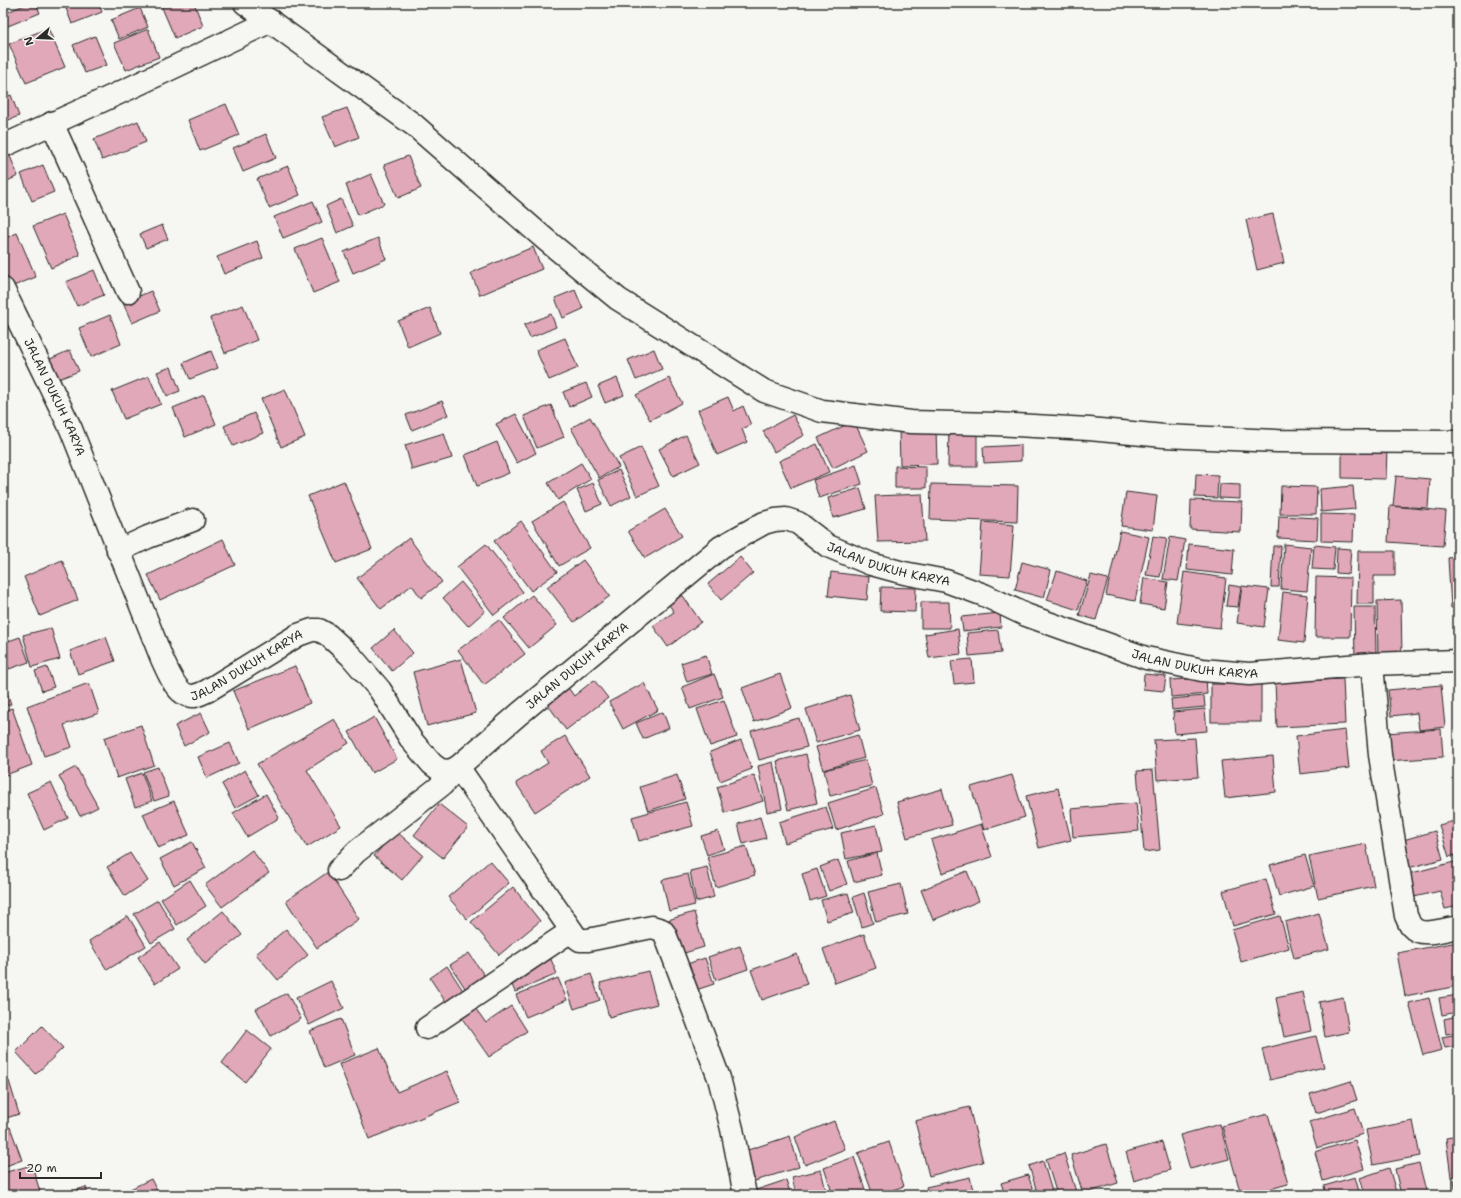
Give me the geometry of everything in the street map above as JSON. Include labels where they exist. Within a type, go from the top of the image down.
[{"type":"street","points":[[245,3],[414,125],[546,240],[618,299],[764,391],[799,404],[822,411],[911,422],[995,424],[1089,429],[1164,436],[1278,442],[1458,442]]},
{"type":"street","points":[[3,146],[271,21]]},
{"type":"street","points":[[52,123],[128,292]]},
{"type":"street","name":"JALAN DUKUH KARYA","points":[[3,289],[71,429],[162,659],[174,683],[182,693],[194,696],[207,691],[298,635],[312,630],[319,630],[328,635],[351,656],[380,690],[422,754],[440,770],[454,769],[518,714],[721,547],[750,531],[775,520],[786,519],[798,523],[828,546],[871,564],[904,574],[946,581],[1026,615],[1146,658],[1202,670],[1249,674],[1372,664],[1458,661]]},
{"type":"street","points":[[118,551],[148,537],[193,520]]},
{"type":"street","points":[[1372,664],[1380,755],[1406,916],[1412,928],[1418,932],[1458,926]]},
{"type":"street","points":[[339,870],[356,852],[443,784],[454,769],[571,931],[580,940],[588,940],[652,927],[662,930],[665,934],[719,1078],[732,1129],[745,1195]]},
{"type":"street","points":[[427,1028],[571,931]]},
{"type":"building","points":[[29,3],[36,3],[40,13],[3,28],[3,14]]},
{"type":"building","points":[[64,3],[98,3],[102,12],[72,24]]},
{"type":"building","points":[[160,3],[194,3],[203,26],[175,38]]},
{"type":"building","points":[[140,8],[148,27],[119,39],[111,20]]},
{"type":"building","points":[[48,28],[65,67],[26,83],[9,44]]},
{"type":"building","points":[[148,29],[159,57],[126,70],[114,43]]},
{"type":"building","points":[[95,36],[107,65],[85,73],[73,45]]},
{"type":"building","points":[[11,95],[19,116],[3,122],[3,98]]},
{"type":"building","points":[[226,104],[239,135],[200,151],[188,120]]},
{"type":"building","points":[[347,108],[359,137],[335,147],[322,117]]},
{"type":"building","points":[[138,121],[146,142],[102,160],[94,139]]},
{"type":"building","points":[[266,134],[276,158],[243,172],[233,148]]},
{"type":"building","points":[[8,151],[18,176],[3,183],[3,153]]},
{"type":"building","points":[[408,156],[421,188],[398,198],[384,165]]},
{"type":"building","points":[[43,165],[54,192],[32,201],[21,174]]},
{"type":"building","points":[[288,166],[300,195],[269,208],[257,179]]},
{"type":"building","points":[[371,174],[384,204],[358,215],[346,185]]},
{"type":"building","points":[[341,199],[353,226],[337,233],[326,206]]},
{"type":"building","points":[[313,201],[322,222],[283,238],[274,217]]},
{"type":"building","points":[[63,214],[80,255],[51,268],[33,226]]},
{"type":"building","points":[[1273,214],[1284,263],[1257,270],[1246,220]]},
{"type":"building","points":[[162,225],[168,239],[146,248],[140,234]]},
{"type":"building","points":[[17,233],[36,277],[11,287],[3,268],[3,239]]},
{"type":"building","points":[[322,238],[340,282],[313,293],[295,249]]},
{"type":"building","points":[[378,238],[386,259],[353,273],[344,252]]},
{"type":"building","points":[[257,241],[263,258],[224,274],[217,257]]},
{"type":"building","points":[[533,247],[542,269],[480,295],[471,273]]},
{"type":"building","points":[[94,270],[104,295],[77,306],[66,282]]},
{"type":"building","points":[[575,290],[583,309],[563,318],[555,298]]},
{"type":"building","points":[[151,291],[160,311],[132,323],[123,303]]},
{"type":"building","points":[[243,305],[257,340],[225,353],[210,318]]},
{"type":"building","points":[[430,308],[440,333],[408,347],[398,321]]},
{"type":"building","points":[[551,314],[556,327],[530,338],[524,325]]},
{"type":"building","points":[[110,315],[121,344],[91,357],[79,328]]},
{"type":"building","points":[[565,338],[578,368],[549,380],[536,350]]},
{"type":"building","points":[[654,349],[662,369],[636,380],[628,360]]},
{"type":"building","points":[[70,350],[79,371],[56,380],[48,360]]},
{"type":"building","points":[[211,351],[218,368],[190,379],[183,363]]},
{"type":"building","points":[[171,367],[180,391],[167,396],[157,372]]},
{"type":"building","points":[[149,376],[161,404],[124,419],[112,391]]},
{"type":"building","points":[[617,378],[624,395],[605,403],[598,386]]},
{"type":"building","points":[[669,378],[682,403],[650,420],[636,395]]},
{"type":"building","points":[[586,383],[592,397],[569,407],[563,392]]},
{"type":"building","points":[[285,389],[305,437],[281,447],[261,399]]},
{"type":"building","points":[[204,395],[216,424],[185,437],[173,408]]},
{"type":"building","points":[[728,397],[734,411],[743,406],[751,425],[742,429],[747,442],[717,455],[698,410]]},
{"type":"building","points":[[442,401],[448,415],[412,430],[406,415]]},
{"type":"building","points":[[551,405],[564,437],[537,448],[524,416]]},
{"type":"building","points":[[254,413],[263,433],[233,446],[224,426]]},
{"type":"building","points":[[516,414],[536,453],[517,463],[496,424]]},
{"type":"building","points":[[793,415],[804,435],[774,452],[763,431]]},
{"type":"building","points":[[590,417],[619,467],[599,478],[571,428]]},
{"type":"building","points":[[854,421],[868,451],[833,468],[818,438]]},
{"type":"building","points":[[899,429],[936,429],[937,464],[900,465]]},
{"type":"building","points":[[949,429],[977,430],[977,467],[948,467]]},
{"type":"building","points":[[444,433],[452,458],[412,470],[405,445]]},
{"type":"building","points":[[686,435],[700,463],[673,476],[659,449]]},
{"type":"building","points":[[497,442],[509,473],[477,486],[465,455]]},
{"type":"building","points":[[817,444],[829,472],[791,488],[779,461]]},
{"type":"building","points":[[1021,445],[1021,461],[984,463],[983,447]]},
{"type":"building","points":[[641,447],[659,486],[637,496],[619,458]]},
{"type":"building","points":[[1342,447],[1387,448],[1386,479],[1342,478]]},
{"type":"building","points":[[581,463],[591,479],[558,500],[548,483]]},
{"type":"building","points":[[856,465],[862,484],[819,498],[813,480]]},
{"type":"building","points":[[895,466],[926,467],[926,488],[895,488]]},
{"type":"building","points":[[619,470],[631,496],[611,506],[598,480]]},
{"type":"building","points":[[1196,474],[1218,475],[1217,498],[1195,497]]},
{"type":"building","points":[[1396,476],[1430,479],[1428,508],[1393,506]]},
{"type":"building","points":[[344,481],[372,549],[336,563],[308,496]]},
{"type":"building","points":[[593,483],[602,504],[586,511],[577,490]]},
{"type":"building","points":[[931,484],[1018,486],[1017,522],[930,519]]},
{"type":"building","points":[[1220,484],[1240,485],[1240,499],[1219,498]]},
{"type":"building","points":[[1281,486],[1317,487],[1316,514],[1280,514]]},
{"type":"building","points":[[1353,486],[1355,509],[1321,512],[1320,489]]},
{"type":"building","points":[[860,488],[866,509],[833,518],[828,498]]},
{"type":"building","points":[[1126,492],[1157,496],[1153,530],[1121,526]]},
{"type":"building","points":[[922,494],[925,541],[878,542],[875,496]]},
{"type":"building","points":[[1191,500],[1242,502],[1241,532],[1190,529]]},
{"type":"building","points":[[563,502],[590,548],[559,566],[532,521]]},
{"type":"building","points":[[1390,506],[1446,511],[1443,546],[1388,542]]},
{"type":"building","points":[[665,509],[682,536],[645,558],[628,531]]},
{"type":"building","points":[[1321,514],[1354,515],[1353,542],[1321,541]]},
{"type":"building","points":[[1279,516],[1318,518],[1317,540],[1278,538]]},
{"type":"building","points":[[521,521],[557,572],[531,591],[494,541]]},
{"type":"building","points":[[983,522],[1014,525],[1010,576],[979,574]]},
{"type":"building","points":[[1120,531],[1149,537],[1135,601],[1106,595]]},
{"type":"building","points":[[1153,536],[1167,538],[1160,577],[1146,575]]},
{"type":"building","points":[[1170,537],[1185,540],[1178,581],[1163,579]]},
{"type":"building","points":[[409,538],[442,582],[421,598],[412,585],[381,609],[357,578]]},
{"type":"building","points":[[223,539],[235,565],[160,600],[148,575]]},
{"type":"building","points":[[486,544],[523,592],[494,615],[457,567]]},
{"type":"building","points":[[1189,544],[1234,549],[1232,575],[1187,570]]},
{"type":"building","points":[[1284,544],[1311,547],[1307,591],[1281,589]]},
{"type":"building","points":[[1314,545],[1335,547],[1333,570],[1312,569]]},
{"type":"building","points":[[1273,546],[1281,546],[1279,587],[1271,587]]},
{"type":"building","points":[[1337,548],[1351,549],[1349,574],[1336,573]]},
{"type":"building","points":[[1358,551],[1395,551],[1395,576],[1374,576],[1374,604],[1357,604]]},
{"type":"building","points":[[740,557],[753,573],[721,600],[708,584]]},
{"type":"building","points":[[1458,557],[1458,607],[1451,608],[1448,558]]},
{"type":"building","points":[[62,560],[78,600],[40,616],[24,577]]},
{"type":"building","points":[[583,560],[610,596],[574,622],[547,587]]},
{"type":"building","points":[[1022,562],[1051,570],[1044,598],[1015,590]]},
{"type":"building","points":[[1057,571],[1087,581],[1078,610],[1047,600]]},
{"type":"building","points":[[831,572],[869,577],[867,600],[828,596]]},
{"type":"building","points":[[1184,572],[1226,578],[1220,628],[1177,623]]},
{"type":"building","points":[[1091,575],[1108,579],[1096,620],[1079,615]]},
{"type":"building","points":[[1316,577],[1351,578],[1350,637],[1315,637]]},
{"type":"building","points":[[1144,578],[1168,582],[1164,608],[1140,604]]},
{"type":"building","points":[[461,582],[485,611],[468,626],[443,598]]},
{"type":"building","points":[[1229,585],[1241,587],[1238,607],[1226,606]]},
{"type":"building","points":[[1242,586],[1269,589],[1264,627],[1237,623]]},
{"type":"building","points":[[881,587],[916,588],[915,612],[880,611]]},
{"type":"building","points":[[679,590],[701,622],[668,647],[653,626],[674,612],[665,599]]},
{"type":"building","points":[[1283,592],[1308,595],[1304,643],[1278,640]]},
{"type":"building","points":[[532,595],[557,625],[529,648],[504,618]]},
{"type":"building","points":[[1401,600],[1402,658],[1378,658],[1377,601]]},
{"type":"building","points":[[921,602],[949,602],[950,628],[921,628]]},
{"type":"building","points":[[1354,607],[1375,607],[1376,658],[1355,659]]},
{"type":"building","points":[[1000,613],[1001,627],[963,631],[961,617]]},
{"type":"building","points":[[499,620],[525,654],[484,685],[458,650]]},
{"type":"building","points":[[51,628],[60,659],[32,667],[23,635]]},
{"type":"building","points":[[958,629],[961,654],[929,658],[925,634]]},
{"type":"building","points":[[394,630],[413,653],[392,671],[373,648]]},
{"type":"building","points":[[998,630],[1001,653],[969,656],[967,633]]},
{"type":"building","points":[[20,637],[29,662],[9,669],[3,651],[3,643]]},
{"type":"building","points":[[106,637],[115,661],[78,674],[70,651]]},
{"type":"building","points":[[706,655],[712,674],[687,682],[681,663]]},
{"type":"building","points":[[461,659],[476,713],[427,726],[413,672]]},
{"type":"building","points":[[972,659],[974,682],[954,684],[951,661]]},
{"type":"building","points":[[295,666],[310,703],[249,729],[233,691]]},
{"type":"building","points":[[47,667],[54,687],[42,691],[35,671]]},
{"type":"building","points":[[714,674],[723,697],[690,709],[682,687]]},
{"type":"building","points":[[780,674],[792,708],[754,722],[742,688]]},
{"type":"building","points":[[1144,674],[1166,676],[1164,691],[1143,689]]},
{"type":"building","points":[[1206,678],[1207,694],[1171,697],[1170,680]]},
{"type":"building","points":[[1343,679],[1345,724],[1277,727],[1275,682]]},
{"type":"building","points":[[594,680],[608,698],[566,730],[543,698],[564,682],[574,696]]},
{"type":"building","points":[[3,681],[11,704],[3,707]]},
{"type":"building","points":[[89,683],[99,713],[64,725],[72,747],[44,756],[27,706]]},
{"type":"building","points":[[644,683],[658,710],[623,729],[609,702]]},
{"type":"building","points":[[1211,684],[1261,684],[1261,722],[1211,722]]},
{"type":"building","points":[[1441,685],[1445,727],[1419,730],[1417,713],[1391,716],[1388,690]]},
{"type":"building","points":[[850,695],[860,730],[816,743],[806,709]]},
{"type":"building","points":[[1204,696],[1205,707],[1172,710],[1171,699]]},
{"type":"building","points":[[724,700],[737,737],[710,746],[697,709]]},
{"type":"building","points":[[12,708],[32,765],[3,776],[3,711]]},
{"type":"building","points":[[1205,709],[1207,731],[1175,734],[1173,712]]},
{"type":"building","points":[[663,712],[669,728],[643,739],[636,723]]},
{"type":"building","points":[[201,713],[210,732],[184,746],[175,726]]},
{"type":"building","points":[[374,717],[397,759],[372,773],[349,732]]},
{"type":"building","points":[[799,718],[807,747],[759,760],[751,731]]},
{"type":"building","points":[[334,719],[349,743],[307,770],[341,826],[307,847],[257,764]]},
{"type":"building","points":[[141,725],[154,765],[117,778],[104,738]]},
{"type":"building","points":[[1441,729],[1443,757],[1388,761],[1386,733]]},
{"type":"building","points":[[1345,730],[1349,768],[1300,774],[1296,736]]},
{"type":"building","points":[[858,735],[864,758],[823,770],[816,747]]},
{"type":"building","points":[[565,736],[590,776],[535,812],[516,783],[548,763],[541,751]]},
{"type":"building","points":[[1195,738],[1198,777],[1157,780],[1154,740]]},
{"type":"building","points":[[741,740],[752,769],[720,781],[710,752]]},
{"type":"building","points":[[230,743],[239,763],[207,778],[198,757]]},
{"type":"building","points":[[806,754],[817,803],[788,810],[777,761]]},
{"type":"building","points":[[1273,756],[1276,792],[1225,798],[1221,761]]},
{"type":"building","points":[[866,760],[872,786],[830,796],[824,770]]},
{"type":"building","points":[[773,762],[782,809],[767,812],[758,766]]},
{"type":"building","points":[[76,767],[98,807],[80,816],[59,776]]},
{"type":"building","points":[[158,767],[169,796],[154,801],[143,772]]},
{"type":"building","points":[[245,770],[259,795],[235,808],[222,784]]},
{"type":"building","points":[[1153,770],[1160,850],[1144,852],[1137,771]]},
{"type":"building","points":[[142,773],[152,801],[135,807],[125,779]]},
{"type":"building","points":[[677,775],[685,799],[648,811],[640,787]]},
{"type":"building","points":[[754,775],[763,801],[725,813],[717,787]]},
{"type":"building","points":[[1012,775],[1025,817],[984,830],[971,787]]},
{"type":"building","points":[[51,782],[68,818],[44,830],[27,793]]},
{"type":"building","points":[[876,788],[884,814],[836,830],[828,803]]},
{"type":"building","points":[[1058,788],[1071,840],[1039,848],[1026,796]]},
{"type":"building","points":[[942,789],[952,825],[907,838],[897,802]]},
{"type":"building","points":[[266,794],[279,818],[247,837],[233,813]]},
{"type":"building","points":[[174,801],[189,835],[158,848],[143,814]]},
{"type":"building","points":[[686,802],[693,826],[639,841],[632,817]]},
{"type":"building","points":[[1136,803],[1139,831],[1073,837],[1071,809]]},
{"type":"building","points":[[439,804],[468,827],[443,858],[414,835]]},
{"type":"building","points":[[826,807],[833,829],[785,843],[779,822]]},
{"type":"building","points":[[760,817],[766,838],[743,844],[738,824]]},
{"type":"building","points":[[1458,820],[1458,854],[1449,857],[1439,825]]},
{"type":"building","points":[[981,824],[992,857],[942,873],[931,840]]},
{"type":"building","points":[[876,825],[882,852],[846,859],[841,833]]},
{"type":"building","points":[[396,831],[423,855],[402,880],[374,856]]},
{"type":"building","points":[[718,831],[724,849],[707,855],[701,836]]},
{"type":"building","points":[[1435,831],[1443,859],[1404,869],[1396,842]]},
{"type":"building","points":[[192,842],[206,868],[174,885],[160,859]]},
{"type":"building","points":[[1366,844],[1374,886],[1318,898],[1309,856]]},
{"type":"building","points":[[746,846],[755,875],[716,887],[707,857]]},
{"type":"building","points":[[252,850],[269,873],[222,907],[205,885]]},
{"type":"building","points":[[130,853],[148,881],[125,896],[107,867]]},
{"type":"building","points":[[877,853],[882,875],[854,882],[848,861]]},
{"type":"building","points":[[1305,855],[1314,886],[1279,896],[1270,865]]},
{"type":"building","points":[[838,860],[847,884],[829,891],[820,867]]},
{"type":"building","points":[[490,861],[509,883],[467,919],[448,897]]},
{"type":"building","points":[[1458,861],[1458,906],[1445,909],[1440,891],[1414,897],[1408,874]]},
{"type":"building","points":[[707,867],[714,897],[696,902],[690,871]]},
{"type":"building","points":[[817,869],[826,896],[810,901],[802,874]]},
{"type":"building","points":[[967,871],[979,901],[933,920],[921,890]]},
{"type":"building","points":[[328,872],[359,919],[317,948],[286,901]]},
{"type":"building","points":[[688,874],[695,905],[669,911],[662,880]]},
{"type":"building","points":[[1266,879],[1276,914],[1233,926],[1223,891]]},
{"type":"building","points":[[190,880],[206,906],[177,925],[161,899]]},
{"type":"building","points":[[901,884],[908,914],[876,922],[868,892]]},
{"type":"building","points":[[513,887],[540,921],[499,955],[471,922]]},
{"type":"building","points":[[848,893],[854,913],[827,921],[821,900]]},
{"type":"building","points":[[864,893],[873,923],[862,927],[853,897]]},
{"type":"building","points":[[158,900],[175,929],[151,943],[134,914]]},
{"type":"building","points":[[223,911],[242,935],[205,964],[187,940]]},
{"type":"building","points":[[694,912],[704,947],[678,955],[668,920]]},
{"type":"building","points":[[1319,913],[1329,949],[1294,958],[1285,922]]},
{"type":"building","points":[[128,916],[146,946],[107,970],[89,941]]},
{"type":"building","points":[[1280,916],[1289,948],[1241,962],[1232,930]]},
{"type":"building","points":[[286,929],[308,955],[278,980],[256,954]]},
{"type":"building","points":[[864,934],[876,968],[835,983],[823,949]]},
{"type":"building","points":[[160,942],[178,969],[155,984],[138,957]]},
{"type":"building","points":[[1458,942],[1458,986],[1405,996],[1397,953]]},
{"type":"building","points":[[740,946],[748,969],[716,980],[708,957]]},
{"type":"building","points":[[469,953],[488,981],[469,994],[450,965]]},
{"type":"building","points":[[797,954],[807,984],[762,1000],[751,970]]},
{"type":"building","points":[[550,957],[557,974],[515,992],[508,975]]},
{"type":"building","points":[[705,958],[714,984],[690,992],[681,966]]},
{"type":"building","points":[[447,966],[466,995],[449,1007],[430,978]]},
{"type":"building","points":[[648,971],[657,1004],[609,1017],[600,983]]},
{"type":"building","points":[[591,974],[600,1000],[574,1009],[565,983]]},
{"type":"building","points":[[558,978],[567,1000],[526,1017],[516,995]]},
{"type":"building","points":[[331,981],[344,1008],[309,1025],[296,998]]},
{"type":"building","points":[[1303,992],[1311,1031],[1284,1037],[1276,998]]},
{"type":"building","points":[[287,993],[301,1019],[271,1036],[256,1009]]},
{"type":"building","points":[[1458,995],[1458,1012],[1442,1015],[1439,998]]},
{"type":"building","points":[[1343,997],[1349,1032],[1325,1037],[1319,1002]]},
{"type":"building","points":[[1429,998],[1442,1050],[1423,1055],[1409,1003]]},
{"type":"building","points":[[473,1005],[486,1023],[511,1006],[527,1031],[489,1057],[459,1014]]},
{"type":"building","points":[[1458,1016],[1458,1032],[1446,1034],[1444,1019]]},
{"type":"building","points":[[341,1019],[355,1055],[324,1068],[310,1031]]},
{"type":"building","points":[[42,1026],[63,1048],[36,1074],[16,1052]]},
{"type":"building","points":[[247,1030],[271,1049],[245,1082],[222,1063]]},
{"type":"building","points":[[1458,1034],[1458,1046],[1445,1048],[1442,1037]]},
{"type":"building","points":[[1316,1036],[1324,1067],[1270,1080],[1262,1049]]},
{"type":"building","points":[[379,1048],[397,1092],[447,1071],[460,1102],[369,1139],[339,1064]]},
{"type":"building","points":[[9,1081],[19,1114],[3,1119],[3,1082]]},
{"type":"building","points":[[1351,1081],[1357,1100],[1316,1113],[1310,1094]]},
{"type":"building","points":[[969,1107],[983,1162],[929,1176],[915,1121]]},
{"type":"building","points":[[1355,1108],[1363,1134],[1317,1148],[1309,1122]]},
{"type":"building","points":[[1268,1114],[1288,1184],[1248,1195],[1241,1195],[1222,1126]]},
{"type":"building","points":[[834,1121],[845,1149],[805,1165],[795,1137]]},
{"type":"building","points":[[1413,1121],[1420,1156],[1373,1165],[1366,1130]]},
{"type":"building","points":[[1220,1124],[1229,1159],[1190,1169],[1180,1135]]},
{"type":"building","points":[[10,1127],[22,1160],[3,1167],[3,1130]]},
{"type":"building","points":[[790,1136],[799,1167],[755,1181],[745,1151]]},
{"type":"building","points":[[1458,1136],[1458,1176],[1451,1177],[1446,1138]]},
{"type":"building","points":[[1355,1140],[1364,1169],[1323,1181],[1315,1152]]},
{"type":"building","points":[[889,1142],[904,1186],[879,1195],[873,1195],[858,1153]]},
{"type":"building","points":[[1162,1142],[1170,1170],[1134,1181],[1126,1152]]},
{"type":"building","points":[[1106,1144],[1118,1183],[1083,1194],[1071,1155]]},
{"type":"building","points":[[1064,1153],[1077,1195],[1057,1195],[1046,1159]]},
{"type":"building","points":[[854,1157],[867,1195],[833,1195],[824,1168]]},
{"type":"building","points":[[1043,1161],[1053,1195],[1038,1195],[1029,1166]]},
{"type":"building","points":[[1419,1163],[1427,1195],[1401,1195],[1395,1169]]},
{"type":"building","points":[[32,1165],[41,1195],[3,1195],[3,1173]]},
{"type":"building","points":[[1389,1168],[1397,1195],[1365,1195],[1360,1178]]},
{"type":"building","points":[[821,1170],[827,1195],[796,1195],[792,1177]]},
{"type":"building","points":[[1028,1175],[1033,1190],[1018,1195],[1005,1195],[1001,1183]]},
{"type":"building","points":[[970,1177],[974,1195],[928,1195],[926,1187]]},
{"type":"building","points":[[1355,1177],[1360,1195],[1326,1195],[1324,1186]]},
{"type":"building","points":[[151,1179],[159,1195],[118,1195]]},
{"type":"building","points":[[786,1180],[791,1195],[751,1195],[750,1192]]},
{"type":"building","points":[[1458,1180],[1458,1195],[1456,1195],[1454,1181]]},
{"type":"building","points":[[86,1187],[88,1195],[60,1195]]}]
